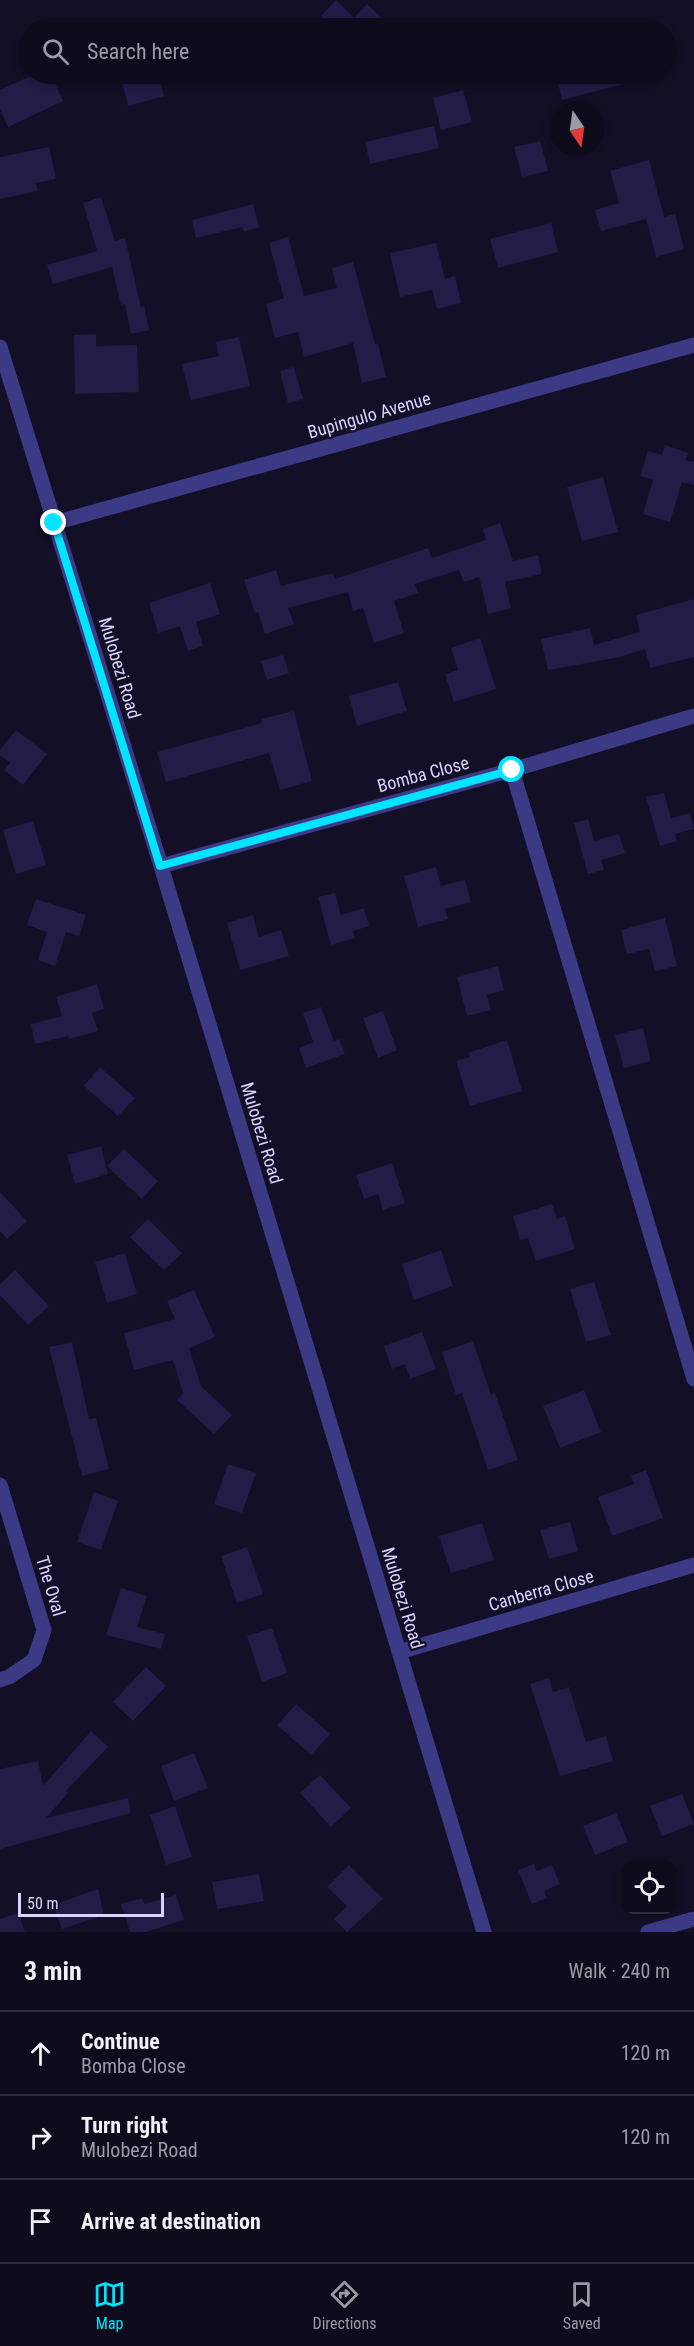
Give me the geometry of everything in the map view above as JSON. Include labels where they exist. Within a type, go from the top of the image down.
[{"type":"street","name":"Bupingulo Avenue","points":[[54,523],[694,345]]},
{"type":"street","name":"Mulobezi Road","points":[[0,346],[484,1932]]},
{"type":"street","name":"Bomba Close","points":[[160,866],[512,770],[694,716]]},
{"type":"street","points":[[512,770],[694,1379]]},
{"type":"street","name":"The Oval","points":[[0,1485],[44,1630],[34,1660],[9,1677],[0,1680]]},
{"type":"street","name":"Canberra Close","points":[[399,1652],[694,1565]]},
{"type":"street","points":[[648,1932],[694,1918]]},
{"type":"building","points":[[336,0],[354,18],[323,18],[321,16]]},
{"type":"building","points":[[367,4],[382,18],[354,18]]},
{"type":"building","points":[[18,82],[18,84],[55,84],[63,101],[8,127],[0,109],[0,90]]},
{"type":"building","points":[[122,84],[161,84],[164,96],[128,106]]},
{"type":"building","points":[[558,84],[623,84],[562,100]]},
{"type":"building","points":[[463,90],[472,122],[441,130],[433,98]]},
{"type":"building","points":[[434,126],[439,148],[370,164],[365,142]]},
{"type":"building","points":[[540,141],[548,171],[522,177],[514,147]]},
{"type":"building","points":[[49,147],[56,179],[36,183],[38,191],[0,199],[0,157]]},
{"type":"building","points":[[649,160],[664,217],[675,214],[684,249],[656,257],[646,219],[601,231],[595,210],[619,203],[610,171]]},
{"type":"building","points":[[101,197],[115,241],[125,238],[141,307],[144,306],[149,330],[131,334],[125,304],[121,305],[112,267],[53,284],[47,265],[97,251],[83,203]]},
{"type":"building","points":[[253,204],[259,227],[244,232],[242,227],[196,238],[192,220]]},
{"type":"building","points":[[551,223],[558,252],[498,268],[490,239]]},
{"type":"building","points":[[288,237],[304,296],[337,288],[332,268],[353,262],[386,377],[362,383],[353,343],[304,357],[298,332],[275,338],[266,304],[284,298],[269,243]]},
{"type":"building","points":[[436,243],[445,279],[455,276],[461,303],[437,309],[432,290],[400,297],[390,253]]},
{"type":"building","points":[[96,334],[96,346],[137,345],[139,392],[75,394],[74,335]]},
{"type":"building","points":[[239,337],[250,386],[191,400],[182,364],[219,356],[216,342]]},
{"type":"building","points":[[294,367],[303,399],[288,403],[280,371]]},
{"type":"building","points":[[665,445],[688,453],[686,460],[694,462],[694,485],[682,482],[670,522],[643,514],[653,480],[640,476],[648,451],[662,455]]},
{"type":"building","points":[[603,477],[618,532],[582,541],[567,487]]},
{"type":"building","points":[[500,523],[513,561],[538,555],[542,574],[505,582],[511,608],[488,614],[479,577],[464,582],[459,570],[415,584],[418,593],[394,601],[404,633],[374,643],[363,608],[353,611],[348,592],[288,608],[294,624],[265,634],[244,580],[276,570],[281,586],[333,573],[335,579],[428,548],[432,558],[486,540],[483,529]]},
{"type":"building","points":[[210,583],[220,614],[196,622],[203,646],[188,651],[180,626],[158,633],[149,603]]},
{"type":"building","points":[[694,599],[694,657],[650,668],[645,649],[620,657],[548,670],[541,639],[590,628],[594,645],[640,632],[636,615]]},
{"type":"building","points":[[480,638],[496,689],[454,702],[445,674],[458,670],[451,648]]},
{"type":"building","points":[[283,655],[289,673],[267,680],[261,661]]},
{"type":"building","points":[[398,682],[407,711],[357,726],[349,696]]},
{"type":"building","points":[[294,711],[312,781],[280,790],[269,753],[166,782],[157,752],[262,723],[261,719]]},
{"type":"building","points":[[16,730],[47,754],[23,785],[4,770],[10,763],[0,755],[0,750]]},
{"type":"building","points":[[664,793],[671,818],[690,813],[694,829],[675,834],[677,841],[660,846],[646,797]]},
{"type":"building","points":[[588,819],[594,841],[619,834],[625,853],[601,860],[604,870],[588,874],[574,823]]},
{"type":"building","points":[[33,821],[46,865],[16,874],[3,830]]},
{"type":"building","points":[[436,867],[441,886],[465,880],[471,902],[445,909],[448,919],[418,927],[404,876]]},
{"type":"building","points":[[335,893],[341,915],[364,908],[369,926],[353,931],[355,938],[331,945],[318,897]]},
{"type":"building","points":[[36,899],[86,915],[79,936],[66,932],[55,966],[38,960],[47,932],[27,925]]},
{"type":"building","points":[[253,915],[259,937],[281,930],[289,956],[240,970],[227,923]]},
{"type":"building","points":[[665,918],[677,966],[655,971],[649,949],[627,954],[621,930]]},
{"type":"building","points":[[498,966],[504,990],[487,995],[491,1010],[467,1016],[457,977]]},
{"type":"building","points":[[97,984],[104,1009],[92,1013],[98,1031],[69,1039],[68,1036],[35,1044],[31,1024],[62,1016],[56,997]]},
{"type":"building","points":[[321,1007],[334,1041],[339,1039],[345,1054],[306,1068],[299,1048],[313,1042],[303,1013]]},
{"type":"building","points":[[383,1011],[397,1050],[378,1058],[363,1018]]},
{"type":"building","points":[[643,1028],[651,1061],[624,1068],[615,1035]]},
{"type":"building","points":[[507,1040],[522,1091],[470,1106],[456,1061],[470,1057],[468,1053]]},
{"type":"building","points":[[100,1067],[135,1098],[118,1116],[84,1086]]},
{"type":"building","points":[[101,1146],[108,1174],[75,1184],[67,1155]]},
{"type":"building","points":[[124,1149],[158,1181],[142,1199],[107,1166]]},
{"type":"building","points":[[392,1163],[405,1203],[383,1210],[378,1194],[364,1199],[356,1175]]},
{"type":"building","points":[[0,1192],[27,1221],[7,1239],[0,1231]]},
{"type":"building","points":[[552,1204],[557,1219],[565,1216],[575,1249],[536,1261],[528,1238],[520,1240],[513,1216]]},
{"type":"building","points":[[148,1219],[182,1253],[164,1270],[130,1237]]},
{"type":"building","points":[[441,1250],[453,1286],[414,1300],[402,1264]]},
{"type":"building","points":[[125,1253],[137,1294],[107,1303],[95,1262]]},
{"type":"building","points":[[15,1270],[49,1306],[28,1325],[0,1295],[0,1284]]},
{"type":"building","points":[[594,1282],[611,1335],[586,1342],[570,1289]]},
{"type":"building","points":[[194,1290],[215,1337],[189,1348],[201,1386],[232,1415],[214,1434],[177,1400],[183,1393],[173,1360],[134,1370],[124,1333],[175,1319],[167,1301]]},
{"type":"building","points":[[422,1332],[436,1369],[410,1379],[405,1364],[392,1369],[384,1346]]},
{"type":"building","points":[[473,1341],[491,1395],[495,1393],[518,1460],[488,1470],[462,1393],[456,1395],[442,1352]]},
{"type":"building","points":[[72,1342],[89,1419],[96,1418],[109,1469],[82,1476],[49,1347]]},
{"type":"building","points":[[584,1390],[601,1432],[560,1448],[543,1406]]},
{"type":"building","points":[[228,1464],[256,1473],[242,1513],[214,1504]]},
{"type":"building","points":[[646,1470],[663,1518],[612,1536],[598,1497],[634,1484],[631,1476]]},
{"type":"building","points":[[94,1492],[118,1501],[101,1550],[77,1542]]},
{"type":"building","points":[[570,1522],[578,1551],[549,1559],[540,1530]]},
{"type":"building","points":[[482,1523],[494,1560],[451,1573],[439,1536]]},
{"type":"building","points":[[247,1547],[263,1594],[237,1603],[221,1556]]},
{"type":"building","points":[[121,1588],[147,1596],[137,1627],[165,1634],[161,1649],[106,1635]]},
{"type":"building","points":[[272,1628],[287,1673],[262,1682],[247,1636]]},
{"type":"building","points":[[146,1667],[166,1686],[133,1721],[113,1702]]},
{"type":"building","points":[[549,1678],[553,1692],[569,1687],[586,1742],[606,1736],[613,1761],[560,1776],[530,1684]]},
{"type":"building","points":[[296,1704],[330,1734],[311,1755],[277,1725]]},
{"type":"building","points":[[91,1731],[108,1747],[66,1791],[68,1793],[46,1818],[128,1798],[131,1813],[0,1849],[0,1769],[38,1761],[43,1786]]},
{"type":"building","points":[[194,1753],[208,1788],[174,1801],[161,1766]]},
{"type":"building","points":[[320,1775],[351,1808],[331,1827],[300,1793]]},
{"type":"building","points":[[682,1794],[694,1824],[662,1836],[650,1806]]},
{"type":"building","points":[[175,1806],[192,1857],[166,1865],[150,1815]]},
{"type":"building","points":[[616,1813],[628,1842],[595,1855],[583,1826]]},
{"type":"building","points":[[534,1864],[537,1871],[552,1865],[560,1884],[544,1891],[547,1898],[532,1904],[518,1870]]},
{"type":"building","points":[[349,1865],[383,1899],[347,1932],[334,1919],[347,1906],[327,1887]]},
{"type":"building","points":[[259,1874],[264,1901],[217,1909],[212,1882]]},
{"type":"building","points":[[98,1889],[104,1915],[62,1929],[53,1905]]},
{"type":"building","points":[[176,1895],[184,1920],[146,1932],[130,1932],[121,1904],[142,1898],[145,1904]]},
{"type":"building","points":[[18,1913],[25,1932],[0,1932],[0,1919]]},
{"type":"route","points":[[54,523],[160,866],[512,770]]}]
